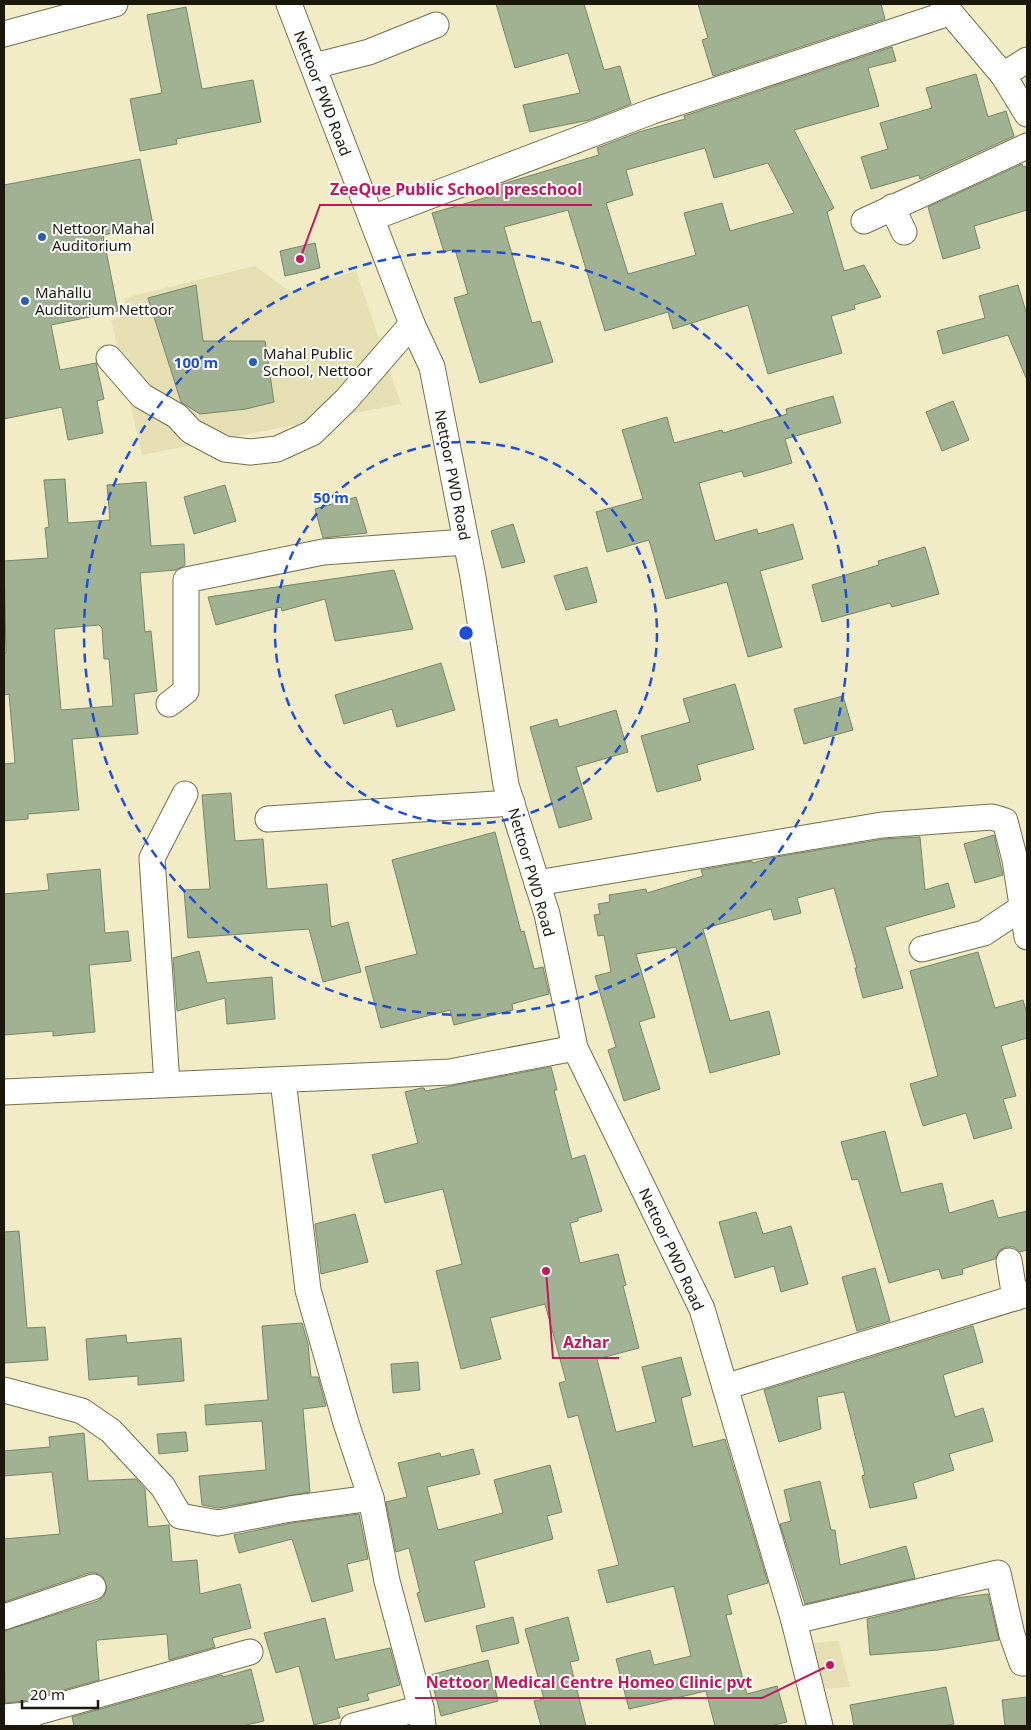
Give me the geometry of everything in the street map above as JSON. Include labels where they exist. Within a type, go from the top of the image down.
[{"type":"street","points":[[4,34],[115,4]]},
{"type":"street","name":"Nettoor PWD Road","points":[[289,4],[412,324],[432,367],[466,542],[506,785],[547,914],[575,1048],[702,1309],[794,1621],[820,1726]]},
{"type":"street","points":[[372,218],[653,111],[946,8],[1003,75],[1027,114]]},
{"type":"street","points":[[314,66],[369,52],[436,25]]},
{"type":"street","points":[[1003,75],[1027,60]]},
{"type":"street","points":[[864,221],[1027,146]]},
{"type":"street","points":[[892,207],[904,232]]},
{"type":"street","points":[[109,358],[142,396],[177,416],[191,431],[225,449],[250,452],[277,449],[312,433],[346,400],[412,324]]},
{"type":"street","points":[[169,704],[186,690],[186,580],[323,552],[466,542]]},
{"type":"street","points":[[167,1084],[152,858],[185,794]]},
{"type":"street","points":[[268,819],[512,803]]},
{"type":"street","points":[[537,883],[882,825],[992,817],[1006,821],[1015,860],[1027,937]]},
{"type":"street","points":[[922,949],[984,933],[1023,908]]},
{"type":"street","points":[[4,1092],[450,1072],[575,1048]]},
{"type":"street","points":[[283,1080],[308,1290],[346,1423],[371,1498],[387,1582],[422,1717],[354,1726]]},
{"type":"street","points":[[725,1387],[1021,1296],[1009,1261]]},
{"type":"street","points":[[4,1390],[82,1411],[111,1431],[163,1487],[180,1516],[218,1523],[290,1509],[371,1498]]},
{"type":"street","points":[[794,1621],[998,1573],[1012,1635],[1022,1662],[1027,1663]]},
{"type":"street","points":[[4,1617],[93,1587]]},
{"type":"street","points":[[20,1720],[250,1652]]},
{"type":"shaded area","name":"Mahal Public School, Nettoor","points":[[255,266],[290,292],[356,271],[401,404],[142,455],[111,320],[128,314],[124,298]]},
{"type":"shaded area","points":[[839,1641],[850,1687],[821,1689],[809,1643]]},
{"type":"building","points":[[496,4],[584,4],[604,70],[620,66],[631,104],[589,120],[530,132],[523,105],[580,93],[568,53],[515,68]]},
{"type":"building","points":[[698,4],[881,4],[885,19],[713,76],[702,40],[708,38]]},
{"type":"building","points":[[186,7],[202,89],[253,80],[261,122],[176,139],[177,144],[140,151],[130,99],[162,93],[147,15]]},
{"type":"building","points":[[892,47],[896,61],[868,68],[879,106],[794,130],[834,208],[827,212],[844,271],[864,265],[881,297],[854,305],[855,309],[831,316],[842,353],[768,374],[748,305],[673,329],[668,312],[605,331],[568,210],[504,227],[532,323],[540,321],[553,362],[480,383],[454,298],[468,294],[455,249],[444,252],[432,213],[502,193],[499,185],[599,155],[597,148],[639,132],[685,119],[684,116]],"holes":[[[705,148],[714,178],[768,163],[794,213],[730,231],[722,203],[684,213],[696,255],[628,274],[606,203],[633,195],[626,170]]]},
{"type":"building","points":[[976,74],[988,117],[1006,111],[1014,136],[920,179],[919,175],[871,189],[861,157],[888,149],[880,123],[932,108],[926,88]]},
{"type":"building","points":[[140,159],[153,225],[103,235],[118,311],[51,325],[60,370],[96,363],[104,399],[97,401],[103,433],[68,440],[62,407],[4,419],[4,185]]},
{"type":"building","points":[[1022,164],[1023,167],[1027,166],[1027,210],[974,226],[980,248],[943,259],[928,207]]},
{"type":"building","points":[[315,243],[320,268],[285,276],[280,251]]},
{"type":"building","points":[[196,285],[203,341],[265,341],[274,402],[246,409],[200,414],[181,402],[148,298]]},
{"type":"building","points":[[1018,285],[1027,315],[1027,380],[1008,335],[943,354],[937,331],[985,318],[979,296]]},
{"type":"building","points":[[833,396],[841,423],[785,439],[792,463],[744,477],[742,471],[699,483],[715,541],[757,529],[758,534],[793,524],[803,559],[760,571],[782,647],[748,657],[727,582],[666,599],[649,540],[607,552],[596,512],[643,499],[622,430],[667,417],[674,443],[722,430],[723,433],[787,414],[786,409]]},
{"type":"building","points":[[953,401],[969,440],[942,451],[926,412]]},
{"type":"building","points":[[65,479],[68,523],[110,520],[107,485],[146,482],[151,546],[184,544],[185,565],[176,570],[140,573],[145,632],[151,631],[157,691],[134,694],[138,734],[72,739],[79,810],[28,814],[28,819],[4,821],[4,764],[15,763],[9,694],[4,695],[4,653],[6,653],[4,561],[48,558],[45,528],[49,527],[44,480]],"holes":[[[99,625],[102,628],[104,659],[109,659],[113,706],[61,710],[54,629]]]},
{"type":"building","points":[[225,485],[236,521],[194,534],[184,497]]},
{"type":"building","points":[[356,497],[367,533],[323,538],[315,509]]},
{"type":"building","points":[[513,524],[525,562],[502,568],[491,531]]},
{"type":"building","points":[[925,547],[939,594],[892,607],[890,603],[822,622],[812,585],[879,565],[878,561]]},
{"type":"building","points":[[587,567],[597,602],[566,610],[554,576]]},
{"type":"building","points":[[394,570],[413,629],[335,641],[325,599],[282,611],[281,607],[216,625],[208,597]]},
{"type":"building","points":[[441,663],[455,710],[397,727],[392,709],[344,724],[335,695]]},
{"type":"building","points":[[735,684],[754,749],[697,765],[701,780],[657,792],[641,736],[690,722],[683,699]]},
{"type":"building","points":[[843,696],[853,730],[804,744],[794,709]]},
{"type":"building","points":[[616,710],[628,752],[576,767],[592,819],[559,828],[530,727],[557,719],[559,727]]},
{"type":"building","points":[[231,793],[235,841],[263,839],[267,889],[327,884],[331,927],[348,922],[361,972],[323,982],[309,929],[188,938],[184,890],[210,889],[202,795]]},
{"type":"building","points":[[495,832],[521,932],[524,931],[534,969],[543,967],[549,994],[512,1004],[513,1010],[454,1025],[450,1010],[381,1028],[365,967],[417,954],[392,860]]},
{"type":"building","points":[[994,835],[1003,875],[975,883],[964,844]]},
{"type":"building","points":[[920,837],[925,890],[948,883],[955,907],[885,927],[903,988],[863,998],[855,968],[857,968],[834,888],[797,898],[801,913],[774,920],[771,909],[703,929],[730,1021],[769,1011],[780,1054],[710,1073],[676,947],[636,954],[655,1017],[639,1022],[660,1089],[624,1101],[608,1050],[616,1047],[595,976],[611,972],[604,935],[598,936],[594,915],[600,914],[598,904],[610,902],[609,895],[646,889],[647,893],[703,876],[701,870],[752,861],[753,863],[770,858],[884,839]]},
{"type":"building","points":[[100,869],[105,933],[128,931],[131,961],[89,965],[95,1032],[53,1036],[53,1031],[4,1035],[4,894],[49,890],[47,874]]},
{"type":"building","points":[[199,951],[207,983],[272,977],[275,1019],[227,1024],[225,998],[177,1011],[173,958]]},
{"type":"building","points":[[978,952],[995,1008],[1023,1000],[1027,1014],[1027,1038],[1001,1046],[1016,1096],[1003,1099],[1012,1128],[974,1139],[966,1113],[923,1126],[910,1084],[938,1076],[910,971]]},
{"type":"building","points":[[551,1067],[557,1090],[554,1090],[572,1159],[585,1155],[602,1211],[578,1218],[578,1221],[570,1223],[580,1263],[618,1254],[626,1285],[623,1286],[639,1348],[597,1359],[616,1432],[656,1422],[642,1367],[681,1357],[691,1395],[681,1398],[693,1447],[725,1439],[768,1583],[727,1595],[732,1614],[726,1615],[747,1694],[777,1686],[787,1722],[770,1726],[715,1726],[706,1691],[629,1709],[616,1659],[650,1650],[654,1665],[691,1656],[674,1586],[607,1603],[598,1570],[619,1565],[578,1415],[568,1418],[559,1383],[566,1381],[545,1304],[490,1318],[501,1359],[461,1369],[436,1271],[462,1264],[443,1189],[385,1203],[372,1155],[418,1143],[405,1092],[421,1088],[424,1088],[425,1091]]},
{"type":"building","points":[[885,1131],[901,1193],[942,1183],[949,1213],[993,1200],[998,1218],[1027,1211],[1027,1250],[1020,1252],[1014,1247],[1006,1247],[1000,1250],[995,1259],[962,1269],[963,1274],[942,1279],[939,1269],[889,1283],[858,1179],[852,1180],[841,1142]]},
{"type":"building","points":[[756,1212],[763,1234],[791,1226],[808,1284],[781,1292],[774,1266],[735,1278],[719,1222]]},
{"type":"building","points":[[355,1214],[368,1262],[321,1274],[315,1224]]},
{"type":"building","points":[[19,1231],[27,1328],[45,1327],[48,1360],[4,1363],[4,1232]]},
{"type":"building","points":[[875,1268],[890,1321],[857,1331],[842,1277]]},
{"type":"building","points":[[302,1323],[308,1344],[311,1377],[318,1377],[326,1406],[303,1409],[310,1492],[218,1508],[202,1505],[199,1476],[266,1470],[262,1421],[206,1425],[205,1405],[268,1400],[262,1326]]},
{"type":"building","points":[[973,1326],[983,1362],[943,1375],[955,1417],[983,1408],[993,1441],[949,1454],[954,1470],[913,1483],[917,1498],[870,1508],[862,1476],[865,1475],[844,1392],[817,1397],[821,1429],[779,1442],[764,1390]]},
{"type":"building","points":[[126,1335],[127,1343],[181,1338],[184,1381],[138,1385],[138,1376],[89,1380],[86,1339]]},
{"type":"building","points":[[418,1362],[420,1390],[393,1393],[391,1364]]},
{"type":"building","points":[[186,1432],[188,1451],[159,1454],[157,1434]]},
{"type":"building","points":[[84,1433],[88,1481],[136,1479],[145,1489],[148,1527],[169,1525],[172,1562],[197,1560],[200,1594],[240,1584],[251,1628],[212,1638],[215,1647],[169,1660],[167,1634],[98,1640],[96,1642],[99,1680],[24,1701],[5,1703],[4,1631],[98,1601],[104,1596],[107,1589],[103,1577],[96,1573],[89,1573],[4,1602],[4,1539],[60,1534],[52,1472],[4,1476],[4,1451],[50,1447],[49,1437]]},
{"type":"building","points":[[473,1449],[480,1474],[427,1487],[438,1530],[503,1513],[494,1480],[550,1465],[562,1512],[547,1516],[553,1539],[474,1561],[485,1607],[425,1622],[417,1593],[420,1592],[409,1548],[396,1552],[386,1502],[407,1497],[398,1463],[440,1453],[441,1457]]},
{"type":"building","points":[[820,1481],[831,1530],[835,1530],[840,1565],[906,1546],[915,1578],[805,1604],[780,1524],[791,1521],[784,1490]]},
{"type":"building","points":[[359,1514],[368,1559],[347,1564],[353,1591],[312,1602],[292,1539],[239,1553],[234,1535],[292,1523]]},
{"type":"building","points":[[988,1594],[999,1640],[938,1650],[870,1655],[867,1619],[948,1599]]},
{"type":"building","points":[[513,1617],[519,1643],[482,1652],[476,1626]]},
{"type":"building","points":[[568,1617],[579,1660],[570,1662],[586,1726],[541,1726],[534,1701],[544,1699],[525,1629]]},
{"type":"building","points":[[325,1618],[335,1660],[390,1648],[400,1685],[367,1694],[369,1700],[337,1708],[340,1718],[314,1725],[299,1666],[276,1673],[264,1633]]},
{"type":"building","points":[[488,1660],[498,1701],[441,1716],[430,1675]]},
{"type":"building","points":[[251,1669],[264,1721],[242,1726],[74,1726],[72,1717],[222,1675],[223,1677]]},
{"type":"building","points":[[946,1687],[954,1724],[941,1726],[854,1726],[850,1705]]},
{"type":"building","points":[[1027,1697],[1027,1726],[1005,1726],[1002,1700]]},
{"type":"place","name":"Nettoor Mahal Auditorium","points":[[42,237]]},
{"type":"place","name":"ZeeQue Public School preschool","points":[[300,259]]},
{"type":"place","name":"Mahallu Auditorium Nettoor","points":[[25,301]]},
{"type":"place","name":"Mahal Public School, Nettoor","points":[[253,362]]},
{"type":"place","name":"Azhar","points":[[546,1271]]},
{"type":"place","name":"Nettoor Medical Centre Homeo Clinic pvt","points":[[830,1665]]}]
